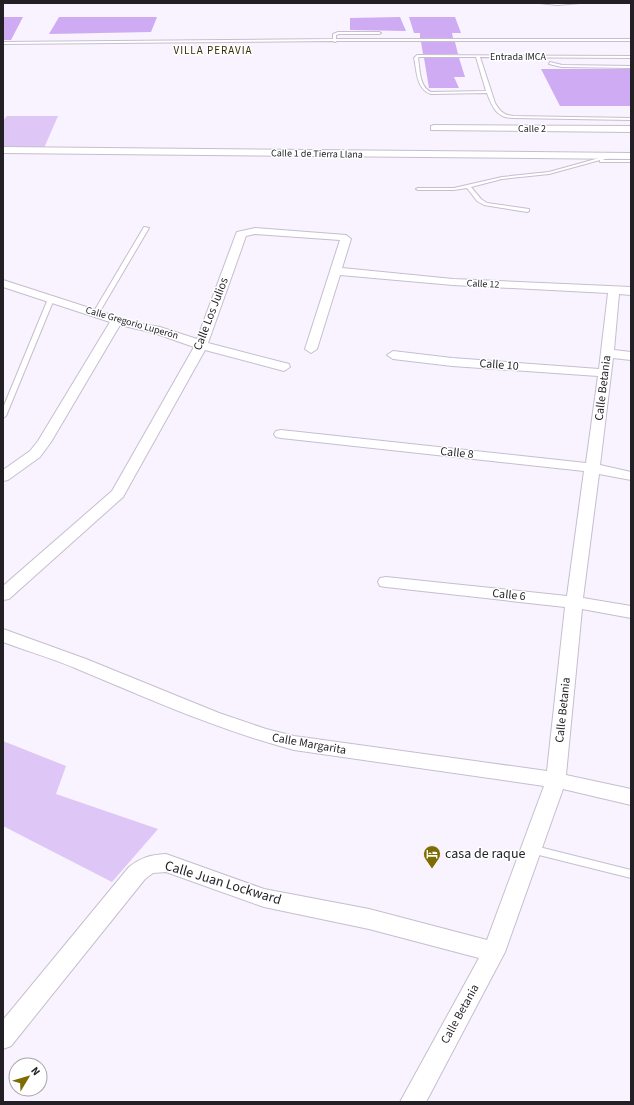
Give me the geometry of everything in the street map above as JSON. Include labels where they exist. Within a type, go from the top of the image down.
[{"type":"street","name":"Calle 2","points":[[434,128],[631,129]]},
{"type":"street","name":"Calle 1 de Tierra Llana","points":[[3,150],[631,156]]},
{"type":"street","name":"Calle Los Julios","points":[[3,595],[118,494],[201,345],[241,234],[255,231],[342,237],[346,239],[312,349]]},
{"type":"street","name":"Calle 12","points":[[336,271],[453,282],[622,290]]},
{"type":"street","name":"Calle Gregorio Luperón","points":[[3,283],[117,320],[175,335],[201,345],[284,367]]},
{"type":"street","name":"Calle Betania","points":[[413,1102],[494,952],[556,780],[574,602],[593,468],[607,353],[622,290]]},
{"type":"street","points":[[3,477],[35,454],[44,442],[117,320]]},
{"type":"street","points":[[607,353],[631,356]]},
{"type":"street","name":"Calle 10","points":[[393,355],[452,362],[605,372]]},
{"type":"street","name":"Calle 8","points":[[282,434],[593,468],[631,476]]},
{"type":"street","name":"Calle 6","points":[[386,582],[574,602],[631,612]]},
{"type":"street","name":"Calle Margarita","points":[[3,635],[80,663],[174,704],[266,737],[294,744],[556,780],[631,797]]},
{"type":"street","name":"Calle Juan Lockward","points":[[3,1038],[137,873],[149,864],[166,863],[264,898],[369,919],[494,952]]},
{"type":"lane","points":[[541,3],[578,3]]},
{"type":"lane","points":[[336,41],[334,35],[338,34],[378,33]]},
{"type":"lane","points":[[3,43],[631,40]]},
{"type":"lane","points":[[478,56],[418,56],[416,58],[422,89],[426,93],[431,94],[488,92]]},
{"type":"lane","name":"Entrada IMCA","points":[[631,57],[478,56],[488,92],[499,113],[509,116],[631,118]]},
{"type":"lane","points":[[550,63],[562,66],[631,66]]},
{"type":"lane","points":[[418,189],[454,189],[502,178],[549,173],[610,156]]},
{"type":"lane","points":[[593,161],[631,162]]},
{"type":"lane","points":[[468,186],[479,200],[486,204],[527,210]]},
{"type":"lane","points":[[96,313],[146,228]]},
{"type":"lane","points":[[3,416],[51,299]]},
{"type":"lane","points":[[531,849],[631,874]]},
{"type":"shaded area","points":[[7,116],[58,116],[44,148],[3,149],[3,121]]},
{"type":"shaded area","points":[[3,741],[66,766],[56,794],[158,829],[112,882],[3,826]]},
{"type":"building","points":[[3,17],[23,17],[11,40],[3,40]]},
{"type":"building","points":[[59,17],[157,17],[151,32],[49,34]]},
{"type":"building","points":[[400,17],[406,31],[350,30],[350,18]]},
{"type":"building","points":[[409,17],[455,17],[461,33],[452,33],[453,38],[420,38],[420,33],[414,33]]},
{"type":"building","points":[[421,42],[455,42],[458,54],[423,54]]},
{"type":"building","points":[[424,58],[459,58],[465,77],[454,77],[459,88],[429,88]]},
{"type":"building","points":[[541,69],[631,69],[631,106],[560,106]]},
{"type":"place","name":"casa de raque","points":[[432,869]]},
{"type":"district","name":"VILLA PERAVIA","points":[[213,50]]}]
